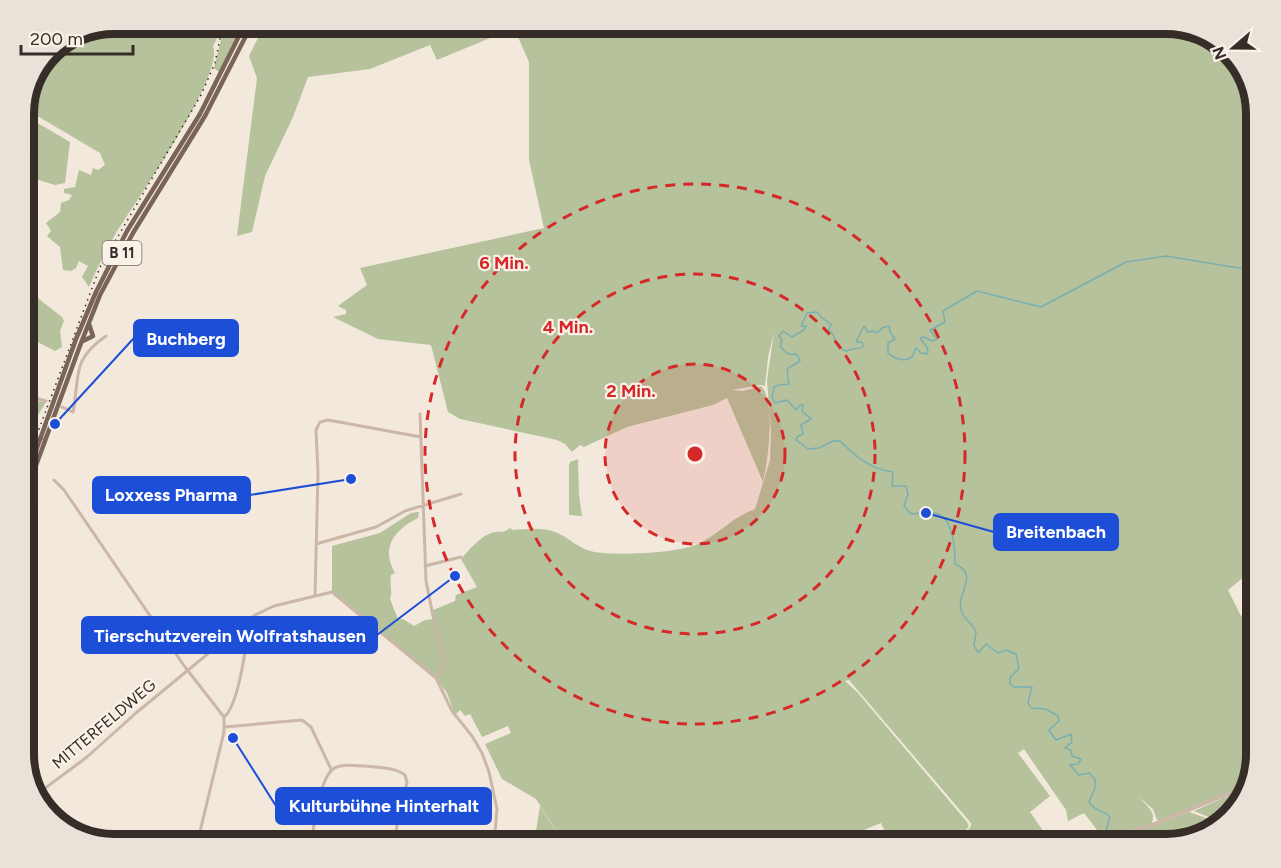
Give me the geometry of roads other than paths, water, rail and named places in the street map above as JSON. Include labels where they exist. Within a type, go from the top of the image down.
[{"type":"main road","name":"B 11","points":[[36,453],[76,339],[110,263],[127,231],[200,114],[240,34]]},
{"type":"main road","name":"B 11","points":[[35,468],[89,322],[128,241],[205,116],[247,34]]},
{"type":"main road","points":[[81,343],[93,336],[89,322]]},
{"type":"main road","points":[[35,441],[41,438]]},
{"type":"main road","points":[[35,448],[36,453]]},
{"type":"street","points":[[93,336],[100,341]]},
{"type":"street","points":[[62,407],[73,412],[81,360],[106,336]]},
{"type":"street","points":[[35,398],[46,401]]},
{"type":"street","points":[[420,414],[425,566],[433,616],[444,660],[442,671],[436,678],[452,711],[472,736],[486,763],[496,800],[495,834]]},
{"type":"street","points":[[315,597],[318,473],[316,430],[320,422],[328,420],[421,437]]},
{"type":"street","points":[[54,480],[64,490],[93,536],[188,671],[224,717],[225,727],[200,834]]},
{"type":"street","points":[[316,544],[376,527],[423,504],[461,494]]},
{"type":"street","points":[[425,566],[461,557]]},
{"type":"street","name":"MITTERFELDWEG","points":[[43,789],[87,757],[246,621],[274,606],[332,592],[436,678]]},
{"type":"street","points":[[224,717],[230,712],[241,674],[249,625],[246,621]]},
{"type":"street","points":[[225,727],[302,720],[311,727],[332,770]]},
{"type":"street","points":[[313,834],[324,779],[332,770],[352,765],[398,770],[405,775],[407,782],[395,834]]},
{"type":"street","points":[[1121,834],[1147,827],[1238,790]]},
{"type":"waterway","points":[[1105,834],[1110,817],[1089,802],[1095,788],[1095,779],[1089,773],[1079,775],[1070,765],[1078,764],[1081,759],[1072,756],[1071,750],[1065,748],[1072,742],[1071,734],[1056,740],[1049,730],[1059,721],[1058,716],[1046,709],[1031,708],[1028,702],[1032,687],[1014,687],[1010,684],[1010,678],[1019,668],[1016,654],[1006,650],[998,653],[986,644],[978,653],[974,645],[976,632],[962,613],[960,606],[967,579],[966,574],[955,564],[952,535],[946,521],[932,512],[911,514],[904,506],[908,494],[906,486],[892,486],[893,472],[877,468],[864,461],[840,441],[808,449],[796,440],[803,434],[801,425],[811,419],[802,411],[803,405],[796,410],[787,400],[775,403],[772,397],[774,387],[789,384],[787,369],[800,361],[797,354],[785,352],[780,346],[782,340],[779,336],[783,331],[792,337],[804,330],[806,326],[801,326],[807,313],[817,312],[831,324],[829,330],[836,343],[846,351],[864,346],[862,342],[856,342],[864,326],[868,332],[877,333],[889,326],[895,339],[888,343],[888,353],[903,360],[912,357],[916,348],[921,353],[927,354],[928,349],[920,338],[924,337],[932,341],[937,339],[930,330],[945,322],[943,311],[977,291],[1041,307],[1126,262],[1166,256],[1246,269]]},
{"type":"railway","points":[[35,440],[100,267],[201,95],[215,63],[221,34]]},
{"type":"place","name":"Buchberg","points":[[55,424]]},
{"type":"place","name":"Loxxess Pharma","points":[[351,479]]},
{"type":"place","name":"Breitenbach","points":[[926,513]]},
{"type":"place","name":"Tierschutzverein Wolfratshausen","points":[[455,576]]},
{"type":"place","name":"Kulturbühne Hinterhalt","points":[[233,738]]}]
